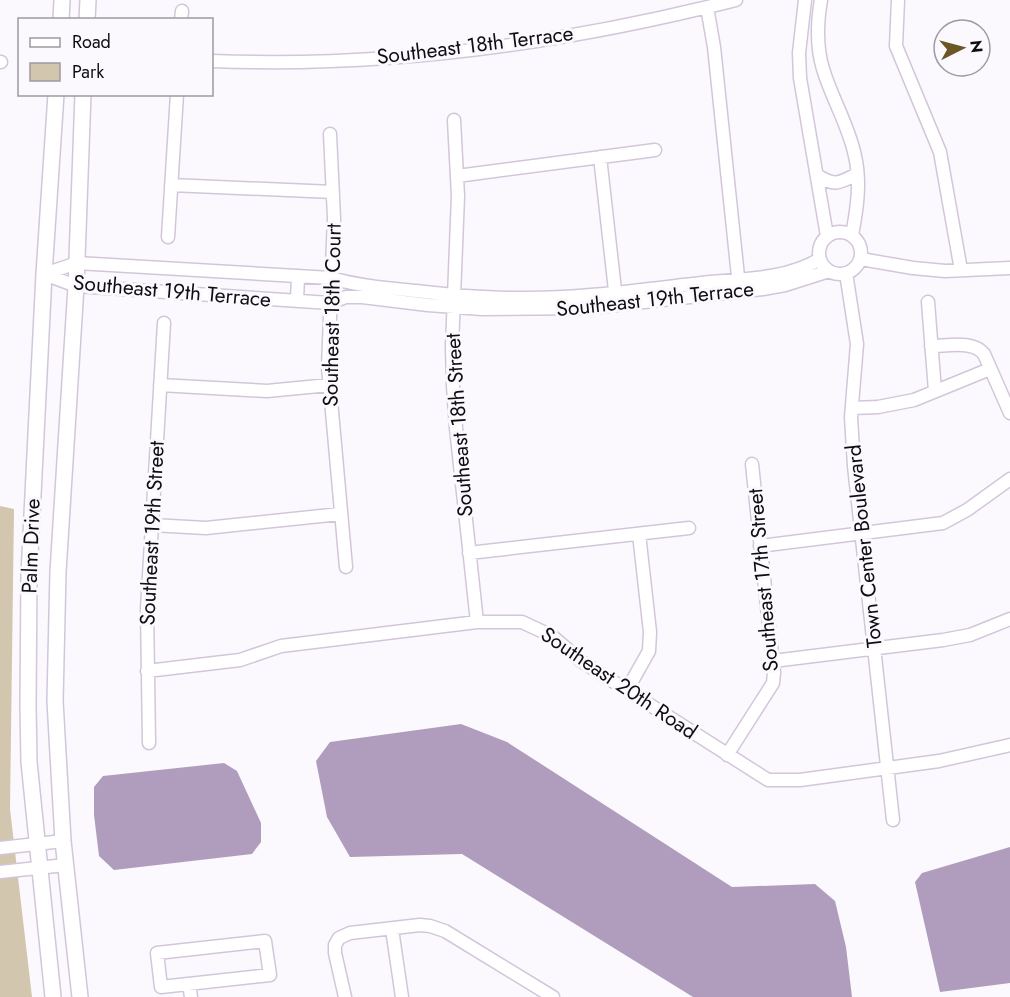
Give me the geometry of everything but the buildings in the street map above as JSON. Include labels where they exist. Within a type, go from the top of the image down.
[{"type":"main road","points":[[61,18],[62,0]]},
{"type":"main road","points":[[87,18],[88,0]]},
{"type":"main road","name":"Palm Drive","points":[[53,997],[29,762],[29,575],[44,274],[56,96]]},
{"type":"main road","name":"Palm Drive","points":[[80,997],[65,865],[55,701],[58,572],[76,286],[83,96]]},
{"type":"street","name":"Southeast 18th Terrace","points":[[213,60],[293,63],[450,52],[556,37],[707,8],[736,0]]},
{"type":"street","points":[[805,0],[799,53],[800,78],[827,236]]},
{"type":"street","points":[[821,0],[817,27],[822,68],[850,136],[857,174],[858,201],[852,235]]},
{"type":"street","points":[[898,0],[896,46],[940,152],[961,270]]},
{"type":"street","points":[[707,8],[714,47],[739,285]]},
{"type":"street","points":[[168,237],[177,96]]},
{"type":"street","name":"Southeast 18th Street","points":[[454,120],[457,176],[452,346],[456,428],[477,622]]},
{"type":"street","name":"Southeast 18th Court","points":[[330,134],[333,192],[329,385],[346,567]]},
{"type":"street","points":[[457,176],[655,150]]},
{"type":"street","points":[[600,157],[616,299]]},
{"type":"street","points":[[817,174],[827,182],[834,183],[857,174]]},
{"type":"street","points":[[171,185],[333,192]]},
{"type":"street","points":[[838,231],[852,235],[861,247],[861,259],[856,267],[846,273],[835,274],[829,271],[820,259],[821,244],[827,236],[838,231]]},
{"type":"street","name":"Southeast 19th Terrace","points":[[739,285],[794,272],[820,259]]},
{"type":"street","points":[[861,259],[914,268],[961,270],[1010,268]]},
{"type":"street","name":"Southeast 19th Terrace","points":[[44,274],[77,263],[331,278],[453,301],[531,310],[739,285],[785,285],[829,271]]},
{"type":"street","name":"Town Center Boulevard","points":[[846,273],[857,344],[852,408],[854,466],[893,820]]},
{"type":"street","name":"Southeast 19th Terrace","points":[[44,274],[76,286],[297,301],[330,303],[346,297],[453,301]]},
{"type":"street","points":[[297,301],[298,276]]},
{"type":"street","points":[[928,302],[935,391]]},
{"type":"street","name":"Southeast 19th Street","points":[[149,743],[147,609],[164,323]]},
{"type":"street","points":[[932,346],[969,345],[979,348],[984,354],[1010,413]]},
{"type":"street","points":[[852,408],[878,407],[904,402],[990,369]]},
{"type":"street","points":[[160,385],[267,391],[329,385]]},
{"type":"street","name":"Southeast 17th Street","points":[[728,755],[772,683],[773,661],[752,464]]},
{"type":"street","points":[[760,546],[943,523],[967,510],[1010,479]]},
{"type":"street","points":[[152,525],[206,528],[340,514]]},
{"type":"street","points":[[469,553],[689,528]]},
{"type":"street","points":[[627,690],[649,651],[650,632],[639,534]]},
{"type":"street","points":[[773,661],[970,635],[1010,619]]},
{"type":"street","name":"Southeast 20th Road","points":[[147,671],[240,660],[281,646],[477,622],[522,622],[552,636],[581,661],[768,780],[780,782],[939,760],[1010,745]]},
{"type":"street","points":[[0,848],[63,841]]},
{"type":"street","points":[[0,872],[65,865]]},
{"type":"street","points":[[345,997],[335,958],[337,941],[346,934],[420,925],[440,929],[553,997]]},
{"type":"street","points":[[392,929],[402,997]]},
{"type":"street","points":[[265,941],[270,975],[189,984],[161,987],[157,953],[265,941]]},
{"type":"street","points":[[189,984],[191,997]]},
{"type":"green space","points":[[0,506],[14,509],[10,809],[32,997],[0,997]]},
{"type":"shaded area","points":[[461,724],[507,742],[732,887],[815,884],[835,901],[846,947],[852,997],[693,997],[462,854],[350,857],[327,817],[316,761],[330,742]]},
{"type":"shaded area","points":[[224,763],[237,771],[261,823],[261,842],[252,854],[114,870],[99,856],[94,815],[94,787],[103,776]]},
{"type":"shaded area","points":[[1010,847],[1010,983],[940,992],[915,882],[922,873]]}]
